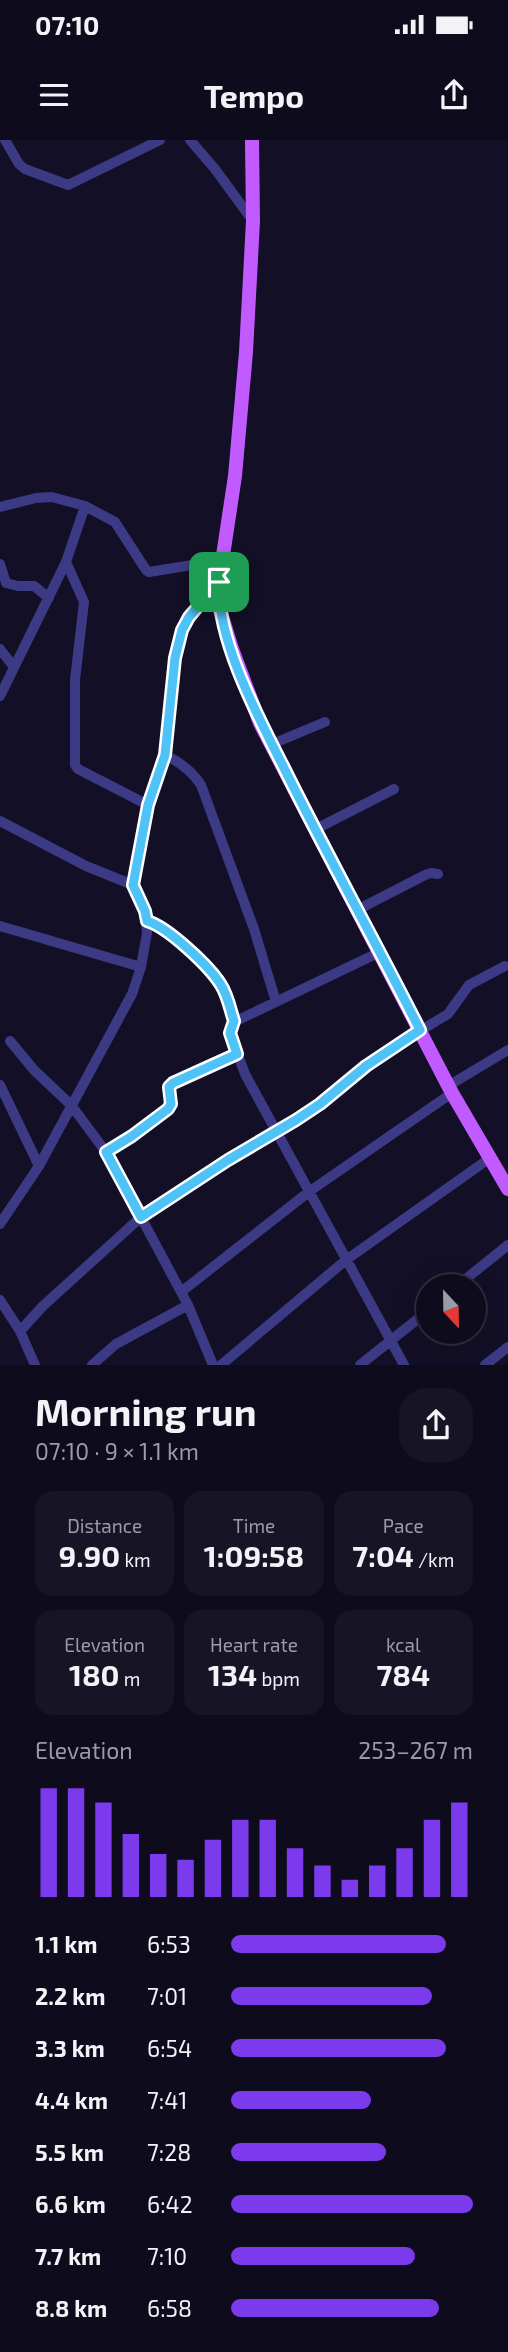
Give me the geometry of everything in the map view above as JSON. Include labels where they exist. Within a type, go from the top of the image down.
[{"type":"main road","points":[[252,140],[253,220],[246,352],[235,476],[219,582],[220,610],[260,723],[450,1090],[508,1189]]},
{"type":"street","points":[[5,140],[19,164],[25,169],[68,185],[160,140]]},
{"type":"street","points":[[190,140],[253,220]]},
{"type":"street","points":[[0,507],[36,498],[65,499],[85,506],[115,522],[149,572],[223,560]]},
{"type":"street","points":[[0,696],[66,562],[85,506]]},
{"type":"street","points":[[66,562],[84,602],[75,680],[75,765],[110,787],[148,805]]},
{"type":"street","points":[[0,564],[6,583],[34,586],[49,598]]},
{"type":"street","points":[[1,1218],[39,1166],[132,994],[141,967],[147,921],[133,885],[148,805],[165,755],[175,658],[182,630],[189,617],[219,582]]},
{"type":"street","points":[[0,649],[14,667]]},
{"type":"street","points":[[272,744],[325,722]]},
{"type":"street","points":[[165,755],[177,760],[201,785],[254,929],[276,1002]]},
{"type":"street","points":[[314,830],[394,789]]},
{"type":"street","points":[[0,821],[86,866],[133,885]]},
{"type":"street","points":[[357,911],[425,875],[438,874]]},
{"type":"street","points":[[147,921],[161,927],[178,940],[214,975],[226,996],[234,1021],[230,1033],[245,1074],[404,1365]]},
{"type":"street","points":[[0,926],[141,967]]},
{"type":"street","points":[[234,1021],[380,952]]},
{"type":"street","points":[[20,1331],[43,1306],[141,1217],[320,1104],[366,1066],[447,1014],[468,985],[505,966]]},
{"type":"street","points":[[10,1041],[34,1070],[71,1105],[106,1152],[188,1305],[213,1365]]},
{"type":"street","points":[[181,1292],[310,1191],[508,1050]]},
{"type":"street","points":[[106,1152],[168,1109],[171,1104],[169,1087],[173,1083],[237,1054]]},
{"type":"street","points":[[0,1085],[39,1166]]},
{"type":"street","points":[[221,1365],[346,1260],[490,1158]]},
{"type":"street","points":[[472,1274],[508,1245]]},
{"type":"street","points":[[0,1300],[20,1331],[35,1365]]},
{"type":"street","points":[[92,1365],[116,1344],[188,1305]]},
{"type":"street","points":[[360,1365],[416,1320]]},
{"type":"street","points":[[485,1365],[508,1347]]},
{"type":"route","points":[[219,582],[220,610],[260,723],[420,1030],[366,1066],[320,1104],[141,1217],[106,1152],[168,1109],[171,1104],[169,1087],[173,1083],[237,1054],[230,1033],[234,1021],[222,986],[178,940],[161,927],[147,921],[133,885],[148,805],[165,755],[175,658],[182,630],[189,617],[219,582]]}]
